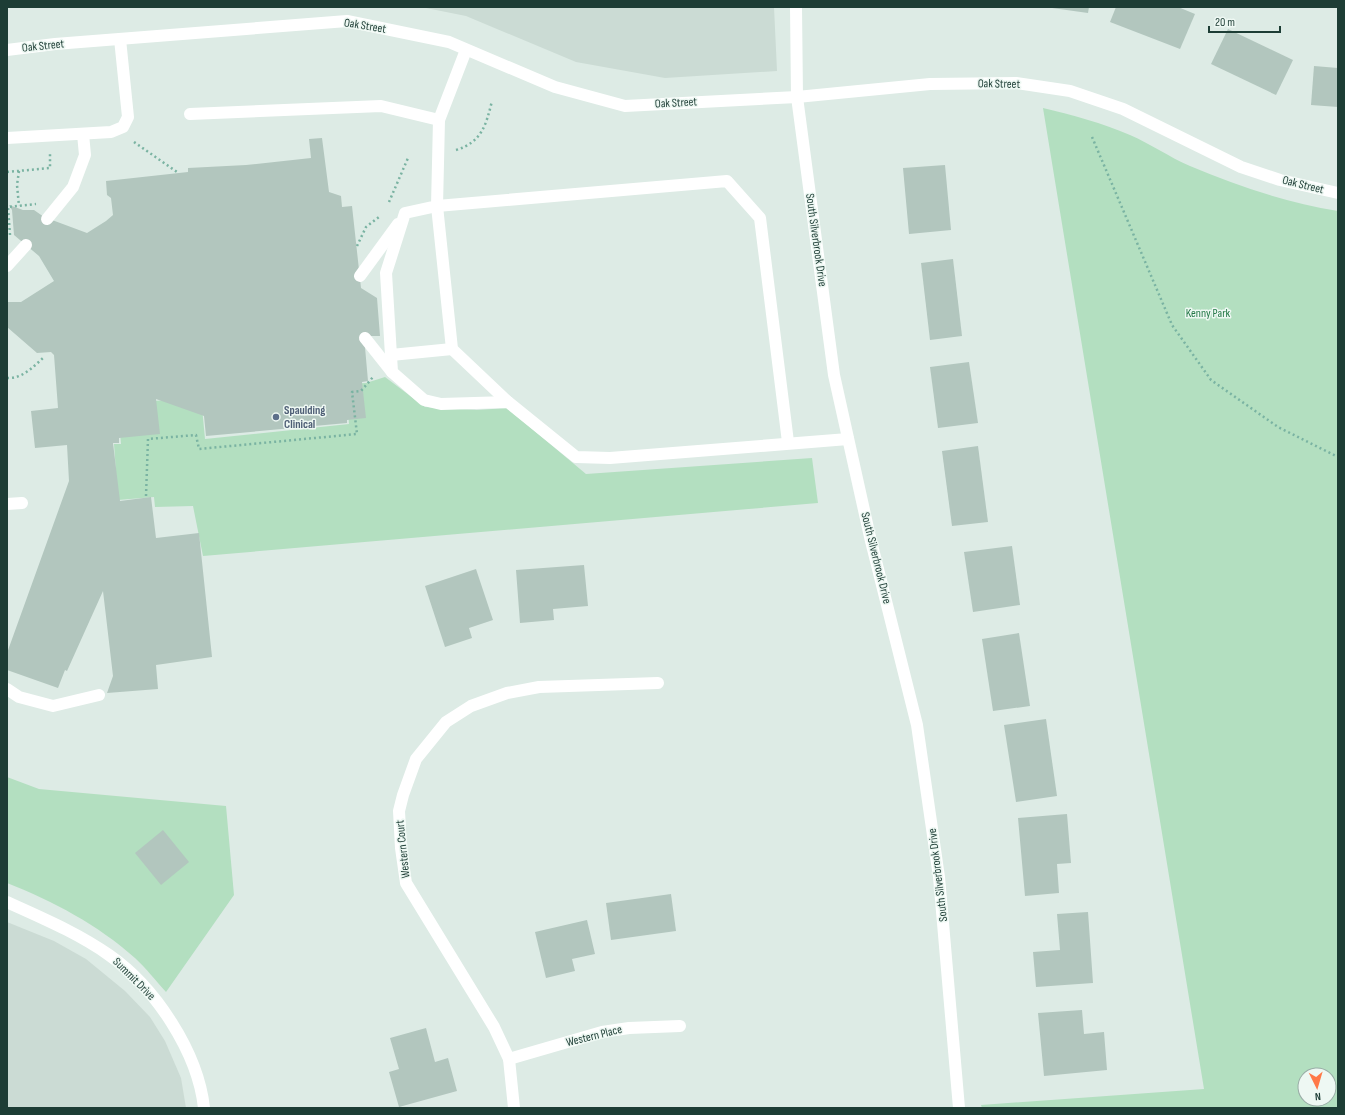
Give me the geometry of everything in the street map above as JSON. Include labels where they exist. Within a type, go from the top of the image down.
[{"type":"street","name":"South Silverbrook Drive","points":[[796,7],[797,96],[834,375],[870,537],[918,725],[940,877],[959,1108]]},
{"type":"street","name":"Oak Street","points":[[7,50],[120,39],[347,21],[449,42],[555,87],[625,106],[797,96],[930,84],[1016,83],[1070,91],[1123,109],[1241,167],[1280,180],[1338,193]]},
{"type":"street","points":[[7,138],[111,132],[123,127],[128,117],[120,39]]},
{"type":"street","points":[[466,50],[439,120],[437,206],[452,349],[508,402],[576,458],[610,458],[788,442],[848,439]]},
{"type":"street","points":[[190,114],[381,106],[439,120]]},
{"type":"street","points":[[47,219],[72,187],[85,155],[83,134]]},
{"type":"street","points":[[360,276],[405,213],[437,206],[727,181],[760,218],[788,442]]},
{"type":"street","points":[[389,363],[386,273],[405,213]]},
{"type":"street","points":[[7,266],[26,245]]},
{"type":"street","points":[[364,338],[424,400],[441,404],[508,402]]},
{"type":"street","points":[[389,363],[452,349]]},
{"type":"street","points":[[7,504],[22,503]]},
{"type":"street","name":"Western Court","points":[[514,1108],[509,1059],[494,1027],[406,883],[401,848],[399,811],[416,758],[446,722],[471,706],[507,692],[538,687],[658,682]]},
{"type":"street","points":[[7,689],[19,697],[53,706],[99,695]]},
{"type":"street","name":"Summit Drive","points":[[7,902],[58,925],[110,955],[137,979],[160,1004],[187,1047],[204,1108]]},
{"type":"street","name":"Western Place","points":[[509,1059],[602,1032],[629,1028],[680,1026]]},
{"type":"path","points":[[438,155],[463,148],[480,136],[488,117],[492,101]]},
{"type":"path","points":[[1092,138],[1172,325],[1211,380],[1278,427],[1338,457]]},
{"type":"path","points":[[130,139],[177,172]]},
{"type":"path","points":[[7,172],[50,168],[50,150]]},
{"type":"path","points":[[387,206],[408,158]]},
{"type":"path","points":[[19,171],[19,206]]},
{"type":"path","points":[[10,240],[8,206],[42,204]]},
{"type":"path","points":[[356,246],[366,227],[385,212]]},
{"type":"path","points":[[7,378],[14,379],[27,372],[43,358]]},
{"type":"path","points":[[146,496],[148,439],[196,435],[199,449],[357,434],[352,392],[361,391],[389,363]]},
{"type":"shaded area","points":[[421,7],[774,7],[777,71],[665,78],[576,62],[466,16]]},
{"type":"shaded area","points":[[7,922],[54,941],[86,959],[125,991],[150,1017],[165,1041],[181,1078],[186,1108],[7,1108]]},
{"type":"green space","name":"Kenny Park","points":[[1043,108],[1065,113],[1109,127],[1138,139],[1190,166],[1244,187],[1281,199],[1338,211],[1338,1108],[982,1108],[981,1105],[1204,1089]]},
{"type":"green space","points":[[385,377],[425,407],[477,410],[507,408],[586,474],[812,458],[818,503],[203,556],[193,506],[155,507],[154,497],[118,500],[114,444],[121,444],[120,432],[154,401],[201,397],[205,439],[349,424],[346,384],[366,383]]},
{"type":"green space","points":[[7,777],[39,789],[226,806],[234,895],[166,992],[135,958],[106,935],[58,906],[7,883]]},
{"type":"building","points":[[1045,7],[1089,7],[1088,13]]},
{"type":"building","points":[[1116,7],[1178,7],[1195,14],[1180,49],[1110,22]]},
{"type":"building","points":[[1228,29],[1293,60],[1276,95],[1211,64]]},
{"type":"building","points":[[1314,66],[1338,68],[1338,107],[1311,105]]},
{"type":"building","name":"Spaulding Clinical","points":[[322,138],[329,192],[341,196],[342,207],[352,206],[361,288],[377,298],[380,336],[364,336],[368,381],[362,382],[366,418],[347,420],[347,423],[206,436],[204,416],[156,399],[160,434],[119,438],[119,443],[113,443],[120,501],[151,497],[156,538],[199,533],[212,657],[156,665],[158,689],[107,693],[113,676],[103,591],[67,671],[65,670],[58,688],[7,670],[7,653],[69,481],[67,445],[35,448],[31,411],[58,408],[54,355],[51,352],[37,353],[7,327],[7,302],[21,302],[54,281],[39,256],[14,235],[12,210],[9,205],[23,210],[34,210],[44,217],[87,233],[113,215],[111,198],[107,195],[106,181],[188,172],[188,168],[246,165],[311,158],[309,139]]},
{"type":"building","points":[[945,165],[951,230],[909,234],[903,168]]},
{"type":"building","points":[[953,259],[962,336],[930,340],[921,263]]},
{"type":"building","points":[[969,362],[978,423],[938,428],[930,367]]},
{"type":"building","points":[[978,446],[988,522],[952,526],[942,451]]},
{"type":"building","points":[[1012,546],[1020,605],[973,612],[964,552]]},
{"type":"building","points":[[584,565],[588,606],[553,609],[554,620],[520,623],[516,570]]},
{"type":"building","points":[[476,569],[493,620],[469,628],[472,638],[445,647],[425,586]]},
{"type":"building","points":[[1019,633],[1030,706],[993,711],[982,639]]},
{"type":"building","points":[[1046,719],[1057,796],[1016,802],[1004,725]]},
{"type":"building","points":[[1067,814],[1071,863],[1057,864],[1059,893],[1025,896],[1018,818]]},
{"type":"building","points":[[163,830],[189,862],[161,885],[135,853]]},
{"type":"building","points":[[671,894],[676,931],[611,940],[606,903]]},
{"type":"building","points":[[1088,912],[1093,983],[1036,987],[1033,952],[1060,950],[1057,914]]},
{"type":"building","points":[[587,920],[595,954],[572,959],[575,971],[546,978],[535,932]]},
{"type":"building","points":[[1082,1010],[1084,1034],[1104,1032],[1107,1070],[1044,1076],[1038,1013]]},
{"type":"building","points":[[426,1028],[435,1062],[448,1058],[457,1091],[399,1107],[389,1072],[399,1069],[390,1038]]},
{"type":"place","name":"Spaulding Clinical","points":[[276,417]]}]
